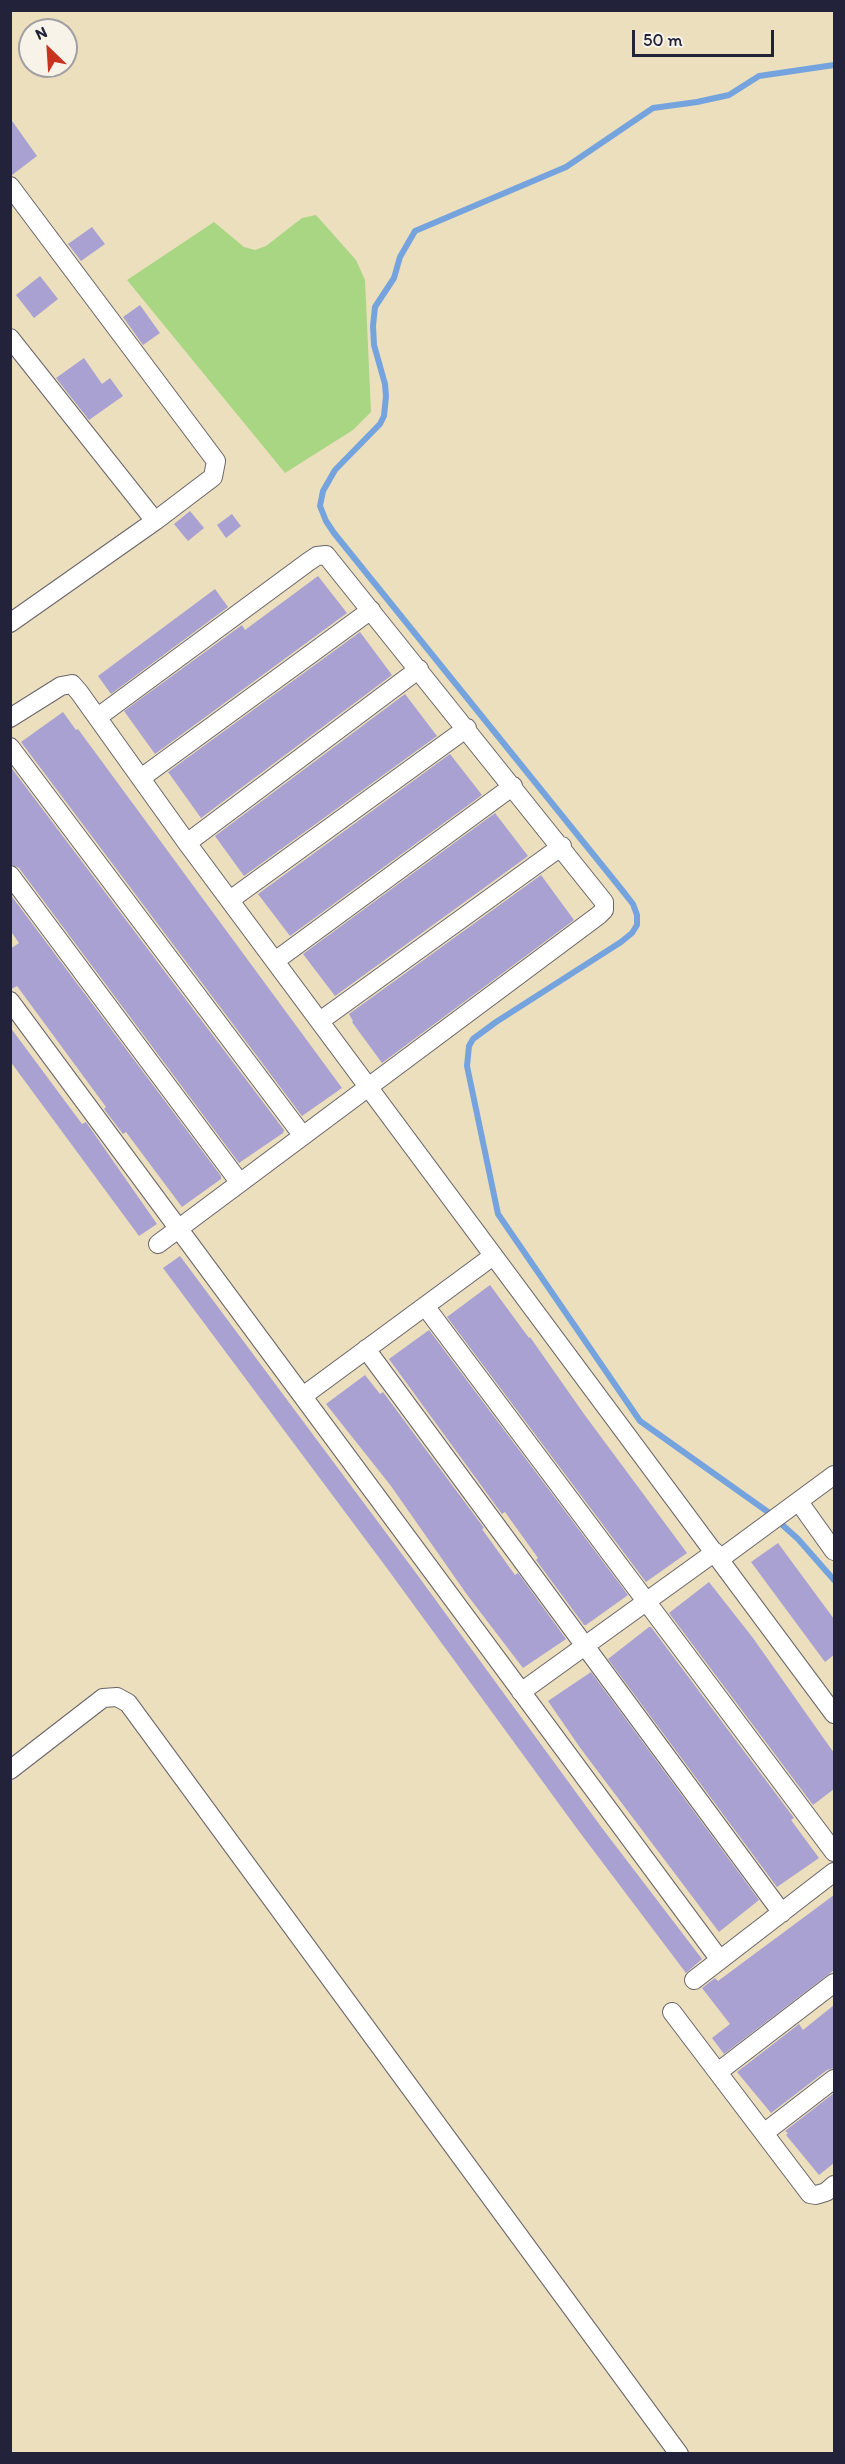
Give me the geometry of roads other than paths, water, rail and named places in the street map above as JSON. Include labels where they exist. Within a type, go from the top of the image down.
[{"type":"street","points":[[10,622],[155,521],[213,477],[216,461],[14,196]]},
{"type":"street","points":[[10,338],[155,521]]},
{"type":"street","points":[[98,717],[317,556],[326,555],[562,846],[601,895],[604,902],[604,909],[159,1244]]},
{"type":"street","points":[[141,778],[371,610]]},
{"type":"street","points":[[187,843],[419,669]]},
{"type":"street","points":[[10,718],[50,691],[72,684],[187,843],[834,1714]]},
{"type":"street","points":[[230,900],[467,728]]},
{"type":"street","points":[[10,747],[303,1136]]},
{"type":"street","points":[[275,961],[513,786]]},
{"type":"street","points":[[320,1021],[562,846]]},
{"type":"street","points":[[10,875],[240,1183]]},
{"type":"street","points":[[10,1001],[720,1960]]},
{"type":"street","points":[[303,1396],[493,1256]]},
{"type":"street","points":[[425,1306],[834,1852]]},
{"type":"street","points":[[366,1349],[782,1912]]},
{"type":"street","points":[[521,1692],[646,1602],[767,1524],[834,1475]]},
{"type":"street","points":[[799,1502],[834,1551]]},
{"type":"street","points":[[10,1770],[103,1698],[117,1697],[128,1703],[679,2454]]},
{"type":"street","points":[[694,1980],[834,1872]]},
{"type":"street","points":[[718,2072],[834,1983]]},
{"type":"street","points":[[672,2012],[810,2194],[826,2192],[834,2185]]},
{"type":"street","points":[[764,2133],[834,2079]]},
{"type":"waterway","points":[[834,65],[759,76],[729,95],[653,108],[566,167],[415,231],[400,257],[394,278],[375,307],[374,345],[385,384],[384,416],[380,424],[335,470],[323,491],[320,506],[334,533],[622,890],[633,904],[637,915],[637,925],[632,933],[621,942],[496,1022],[473,1039],[469,1046],[467,1066],[498,1214],[640,1421],[768,1512],[798,1539],[834,1580]]}]
